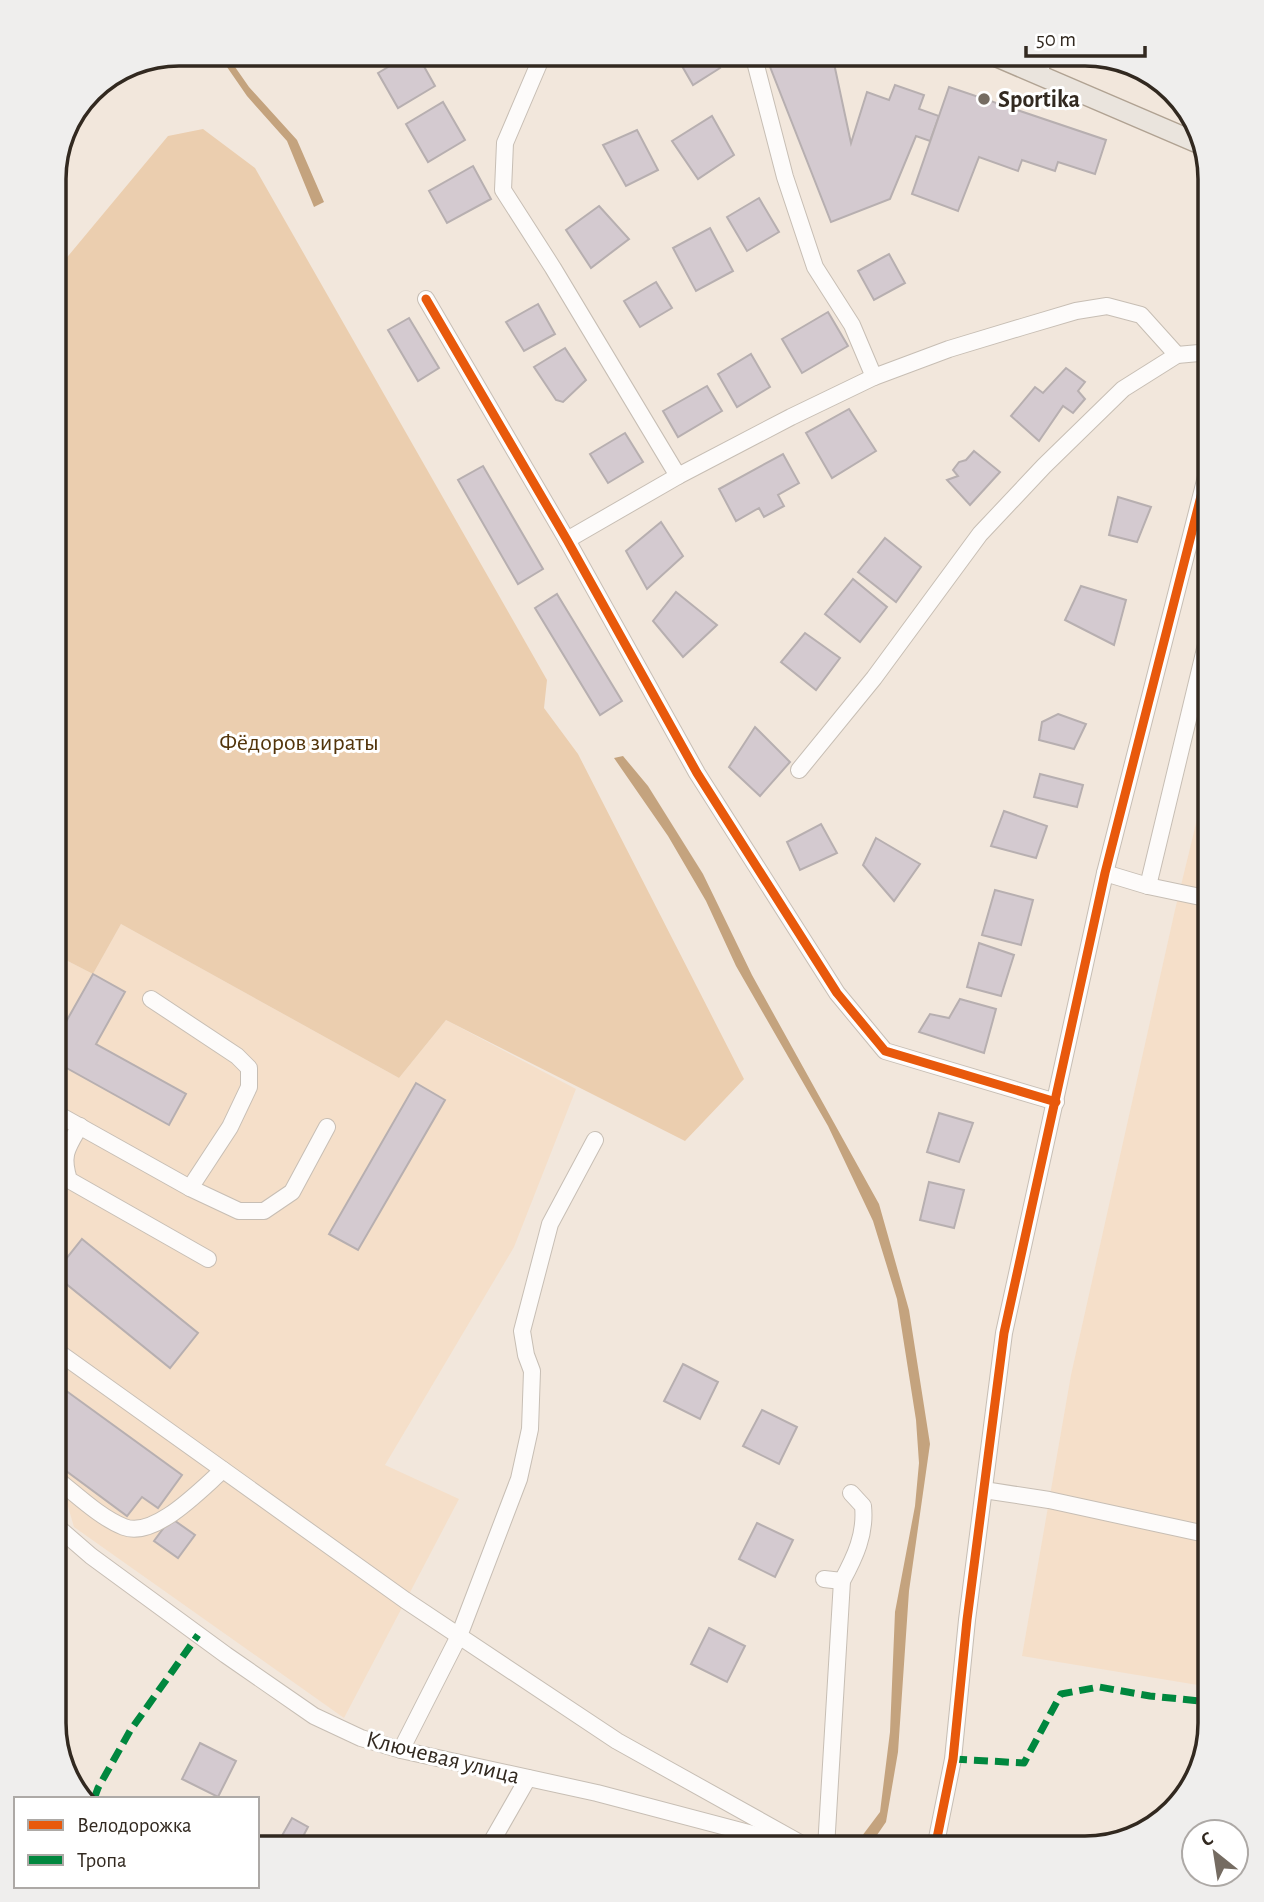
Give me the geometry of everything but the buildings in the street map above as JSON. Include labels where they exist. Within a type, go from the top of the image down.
[{"type":"main road","points":[[1020,67],[1190,140]]},
{"type":"street","points":[[538,66],[505,143],[503,190],[678,476]]},
{"type":"street","points":[[756,67],[785,177],[815,267],[852,326],[874,377]]},
{"type":"street","points":[[1038,75],[1041,67]]},
{"type":"street","points":[[426,299],[567,540],[697,773],[837,993],[885,1051],[1056,1102]]},
{"type":"street","points":[[567,540],[678,476],[791,417],[874,377],[948,349],[1076,312],[1107,306],[1141,314],[1177,355]]},
{"type":"street","points":[[799,770],[874,678],[980,534],[1044,466],[1123,389],[1177,355],[1198,353]]},
{"type":"street","points":[[937,1836],[953,1759],[967,1620],[1004,1333],[1105,873],[1198,522]]},
{"type":"street","points":[[1147,886],[1198,677]]},
{"type":"street","points":[[1105,873],[1147,886],[1198,897]]},
{"type":"street","points":[[151,999],[237,1056],[249,1068],[249,1087],[230,1127],[190,1188]]},
{"type":"street","points":[[66,1119],[190,1188],[239,1211],[264,1211],[292,1192],[327,1127]]},
{"type":"street","points":[[66,1147],[80,1126]]},
{"type":"street","points":[[401,1750],[458,1636],[519,1479],[530,1429],[532,1371],[522,1331],[550,1224],[595,1140]]},
{"type":"street","points":[[66,1172],[69,1180],[208,1259]]},
{"type":"street","points":[[66,1358],[458,1636],[617,1741],[785,1836]]},
{"type":"street","points":[[66,1486],[103,1515],[125,1528],[139,1530],[180,1508],[223,1470]]},
{"type":"street","points":[[984,1490],[1049,1500],[1198,1532]]},
{"type":"street","points":[[827,1836],[842,1581],[854,1558],[863,1531],[863,1506],[850,1493]]},
{"type":"street","name":"Ключевая улица","points":[[66,1535],[90,1556],[198,1635],[314,1716],[361,1738],[401,1750],[597,1793],[760,1836]]},
{"type":"street","points":[[824,1579],[842,1581]]},
{"type":"street","points":[[495,1835],[528,1778]]},
{"type":"shaded area","points":[[226,66],[234,66],[249,87],[297,140],[324,202],[314,207],[287,141],[247,96]]},
{"type":"shaded area","points":[[623,756],[648,786],[703,874],[752,975],[879,1204],[909,1310],[930,1444],[909,1591],[898,1752],[886,1822],[876,1836],[862,1836],[880,1812],[890,1732],[895,1612],[915,1506],[919,1463],[916,1420],[897,1299],[873,1221],[828,1126],[736,966],[706,901],[668,836],[614,758]]},
{"type":"shaded area","points":[[1198,815],[1198,1685],[1022,1656],[1071,1375]]},
{"type":"shaded area","points":[[121,924],[399,1078],[446,1020],[576,1089],[514,1247],[385,1465],[459,1499],[344,1718],[74,1527],[66,1502],[66,960],[93,974]]},
{"type":"green space","name":"Фёдоров зираты","points":[[203,129],[255,168],[547,680],[544,708],[578,754],[744,1079],[685,1141],[446,1020],[399,1078],[121,924],[93,974],[66,960],[67,257],[168,136]]},
{"type":"marked path","points":[[95,1796],[130,1731],[198,1635]]},
{"type":"marked path","points":[[953,1759],[1024,1763],[1061,1694],[1099,1687],[1198,1701]]},
{"type":"cycle path","points":[[426,299],[567,540],[697,773],[837,993],[885,1051],[1056,1102]]},
{"type":"cycle path","points":[[937,1836],[953,1759],[967,1620],[1004,1333],[1105,873],[1198,508]]},
{"type":"place","name":"Sportika","points":[[984,99]]}]
